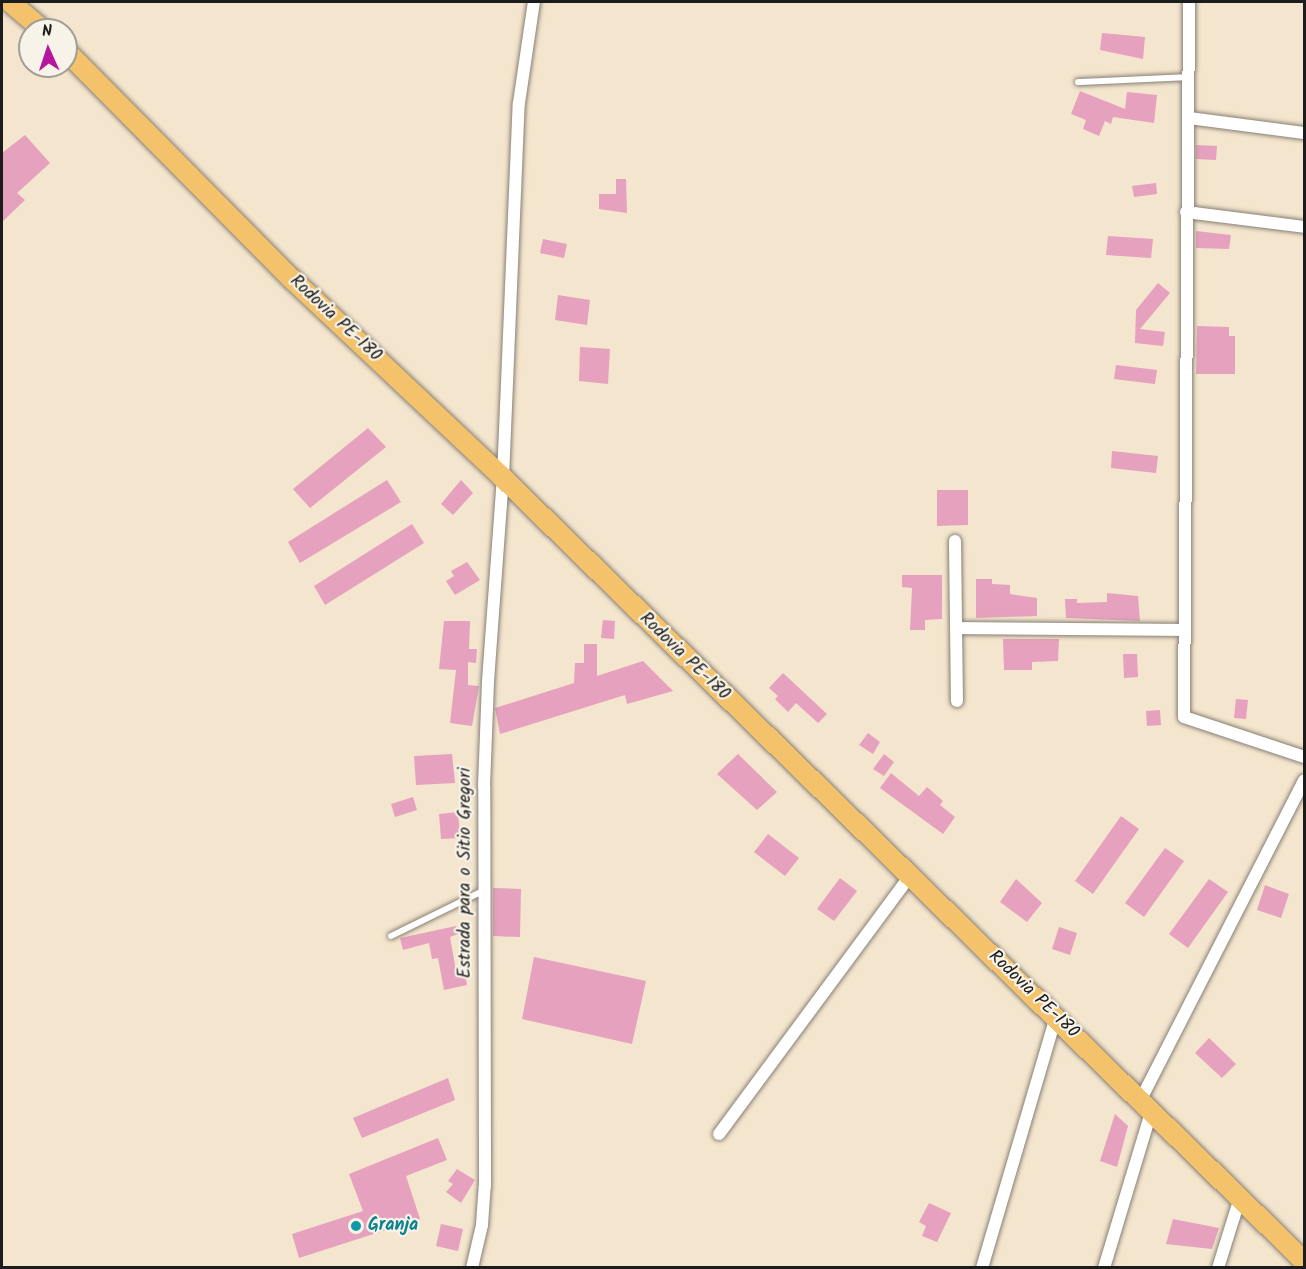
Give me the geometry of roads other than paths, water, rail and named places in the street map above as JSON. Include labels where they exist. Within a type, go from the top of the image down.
[{"type":"main road","points":[[10,2],[29,18]]},
{"type":"main road","name":"Rodovia PE-180","points":[[78,63],[293,280],[503,478],[1305,1261]]},
{"type":"street","name":"Estrada para o Sitio Gregori","points":[[472,1268],[482,1225],[485,1186],[483,891],[488,681],[503,478],[519,102],[534,2]]},
{"type":"street","points":[[1189,2],[1184,717],[1305,757]]},
{"type":"street","points":[[1189,118],[1305,133]]},
{"type":"street","points":[[1186,212],[1305,227]]},
{"type":"street","points":[[955,541],[957,701]]},
{"type":"street","points":[[957,627],[1183,630]]},
{"type":"street","points":[[1104,1268],[1146,1106],[1305,782]]},
{"type":"street","points":[[719,1134],[910,876]]},
{"type":"street","points":[[982,1268],[1056,1017]]},
{"type":"street","points":[[1218,1268],[1240,1198]]},
{"type":"lane","points":[[1078,82],[1187,77]]},
{"type":"lane","points":[[391,936],[483,891]]},
{"type":"place","name":"Granja","points":[[356,1226]]}]
